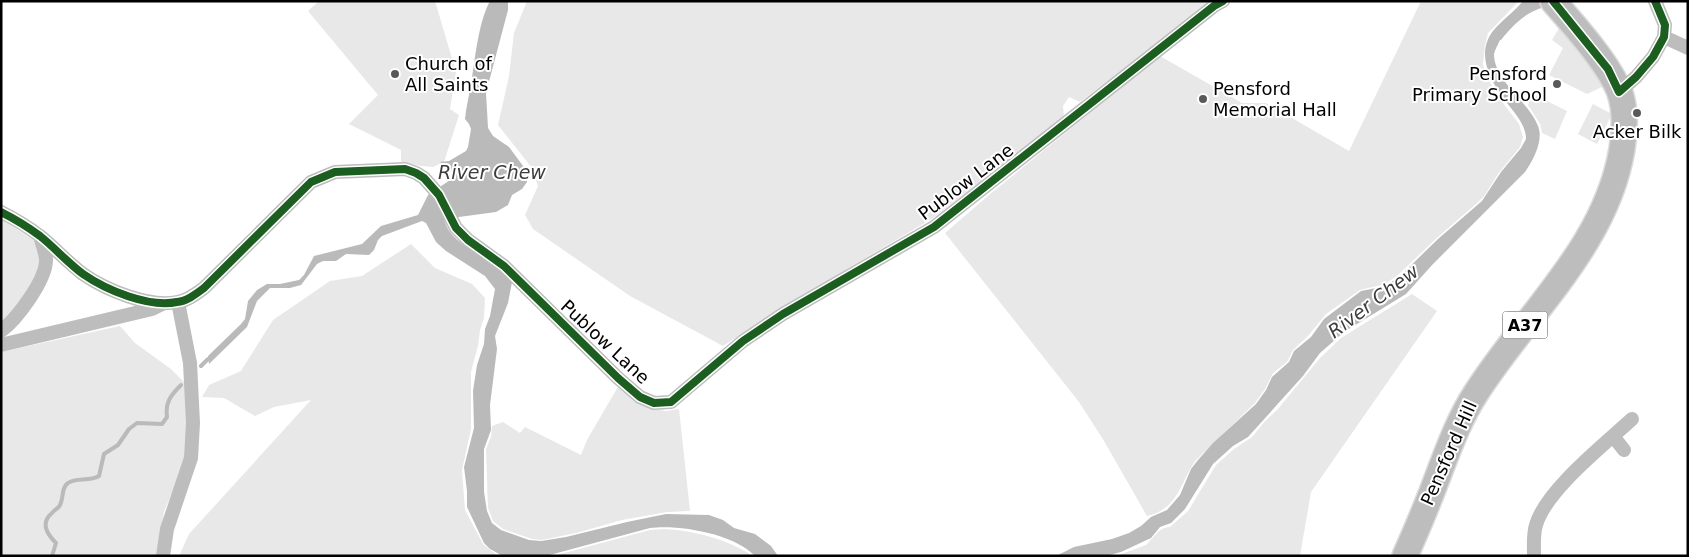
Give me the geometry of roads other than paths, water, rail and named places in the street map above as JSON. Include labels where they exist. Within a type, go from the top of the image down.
[{"type":"highway","name":"A37","points":[[1554,2],[1608,70],[1619,92]]},
{"type":"highway","name":"Pensford Hill","points":[[1406,556],[1448,450],[1469,404],[1502,356],[1573,261],[1603,211],[1614,184],[1622,144],[1624,111],[1619,92]]},
{"type":"street","name":"Publow Lane","points":[[1,212],[40,236],[83,274],[106,288],[137,299],[163,303],[178,302],[189,298],[204,288],[310,182],[335,172],[356,170],[405,169],[416,172],[439,195],[456,228],[468,240],[504,266],[618,378],[640,397],[654,403],[671,402],[743,341],[783,314],[934,227],[1214,6],[1223,1]]},
{"type":"street","points":[[1619,92],[1653,57],[1664,37],[1665,26],[1655,1]]},
{"type":"street","points":[[1664,37],[1688,48]]},
{"type":"street","points":[[1,332],[13,322],[28,301],[40,279],[46,260],[40,236]]},
{"type":"street","points":[[163,556],[167,529],[191,458],[193,423],[190,363],[178,302]]},
{"type":"street","points":[[1,345],[152,309],[163,303]]},
{"type":"street","points":[[1534,556],[1535,526],[1544,507],[1560,486],[1632,419]]},
{"type":"street","points":[[1613,436],[1624,450]]},
{"type":"water","points":[[490,1],[508,1],[508,10],[486,93],[488,128],[493,136],[509,147],[526,170],[527,182],[522,189],[512,195],[508,205],[496,212],[444,219],[451,234],[489,261],[512,282],[508,303],[495,336],[497,349],[490,405],[491,430],[484,449],[484,492],[487,511],[492,523],[501,530],[529,540],[541,541],[666,514],[709,515],[723,520],[734,528],[755,534],[771,546],[778,556],[755,556],[746,548],[734,542],[706,532],[662,527],[650,528],[546,556],[501,555],[490,549],[484,543],[467,507],[464,467],[474,428],[473,391],[477,365],[484,344],[485,329],[490,316],[495,289],[485,276],[446,251],[436,242],[426,223],[422,221],[382,236],[369,255],[346,254],[336,261],[323,261],[317,264],[301,285],[290,288],[270,288],[257,301],[247,327],[209,364],[208,356],[245,319],[248,301],[257,290],[267,284],[280,284],[299,280],[304,275],[314,256],[362,244],[381,226],[418,215],[428,195],[453,178],[457,173],[462,173],[454,164],[453,170],[448,173],[440,162],[449,161],[466,151],[468,147],[471,129],[465,119],[466,110],[480,31]]},
{"type":"water","name":"River Chew","points":[[1523,1],[1544,1],[1541,8],[1524,17],[1509,30],[1500,40],[1494,54],[1500,73],[1534,117],[1538,126],[1539,144],[1525,172],[1433,264],[1406,294],[1344,332],[1320,353],[1303,376],[1248,437],[1233,446],[1213,464],[1185,509],[1171,523],[1160,527],[1151,538],[1121,552],[1106,556],[1056,556],[1074,547],[1112,539],[1129,533],[1151,517],[1167,510],[1180,495],[1191,469],[1198,460],[1213,443],[1256,404],[1272,377],[1289,362],[1294,351],[1311,337],[1324,319],[1361,291],[1386,286],[1400,276],[1438,239],[1482,201],[1526,139],[1525,130],[1521,122],[1488,72],[1485,51],[1487,41],[1493,31]]},
{"type":"waterway","points":[[201,366],[208,359]]},
{"type":"waterway","points":[[52,556],[56,543],[46,528],[46,521],[59,506],[66,485],[71,481],[91,479],[99,476],[104,454],[118,445],[129,429],[137,423],[162,424],[167,417],[167,407],[170,399],[181,385]]},
{"type":"place","name":"Church of All Saints","points":[[395,74]]},
{"type":"place","name":"Pensford Primary School","points":[[1557,84]]},
{"type":"place","name":"Pensford Memorial Hall","points":[[1203,99]]},
{"type":"place","name":"Acker Bilk","points":[[1637,113]]}]
